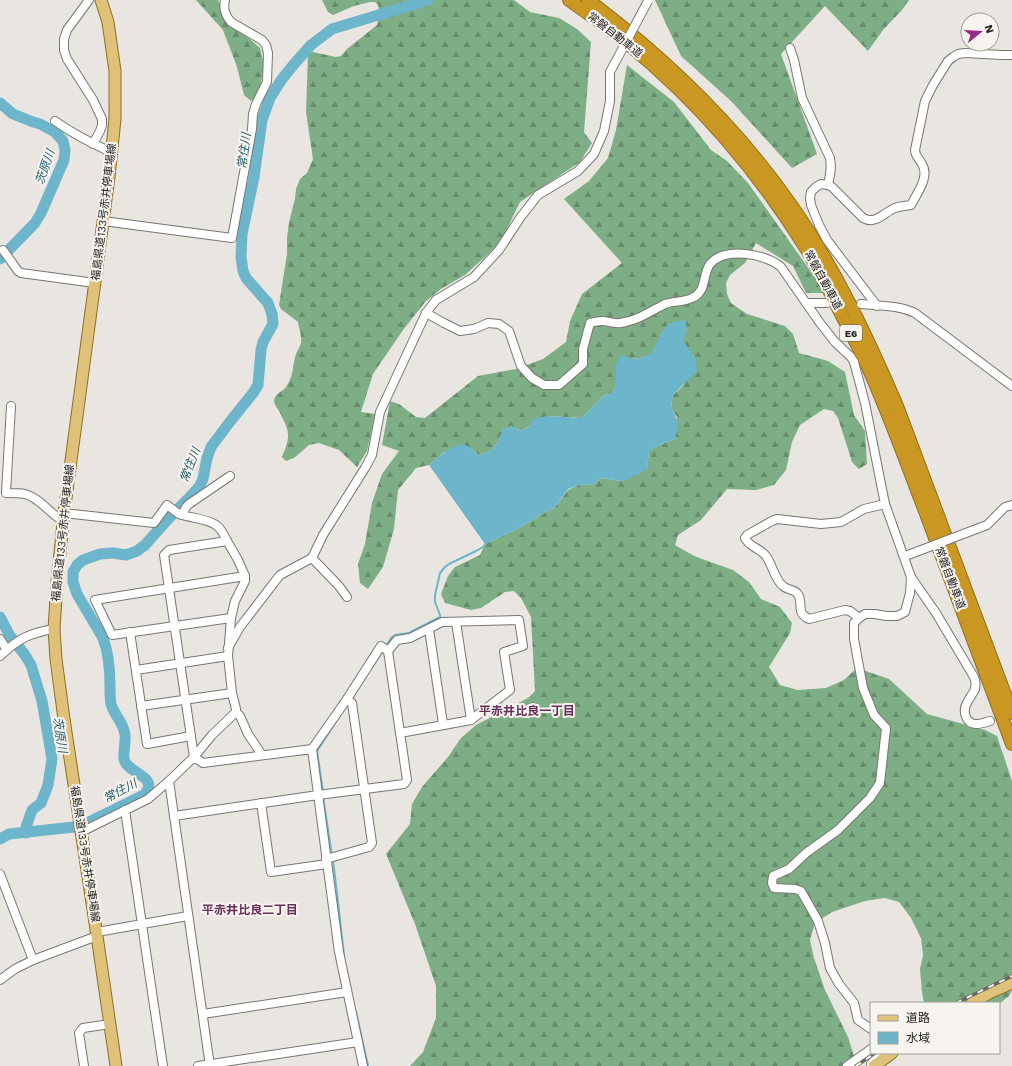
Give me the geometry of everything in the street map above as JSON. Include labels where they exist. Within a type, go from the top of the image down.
[{"type":"highway","name":"常磐自動車道","points":[[569,0],[594,17],[635,49],[671,81],[700,110],[759,180],[782,211],[805,247],[846,322],[884,406],[1012,744]]},
{"type":"highway","name":"常磐自動車道","points":[[588,0],[637,38],[706,102],[770,176],[792,206],[815,242],[852,308],[876,357],[897,406],[1012,713]]},
{"type":"main road","name":"福島県道133号赤井停車場線","points":[[101,0],[108,22],[115,71],[115,119],[64,517],[54,629],[56,659],[64,719],[116,1066]]},
{"type":"main road","points":[[974,1002],[989,993],[1012,983]]},
{"type":"main road","points":[[874,1066],[891,1054]]},
{"type":"street","points":[[89,0],[67,30],[64,39],[64,50],[67,59],[93,100],[102,119],[102,125],[93,144]]},
{"type":"street","points":[[103,221],[232,238],[252,129],[253,114],[256,104],[267,82],[268,53],[266,45],[262,40],[231,22],[227,18],[224,11],[225,0]]},
{"type":"street","points":[[228,652],[240,627],[280,575],[312,558],[323,534],[365,468],[372,455],[380,412],[426,313],[436,300],[474,277],[499,250],[520,218],[538,195],[578,171],[594,154],[604,131],[610,101],[610,72],[648,1]]},
{"type":"street","points":[[790,48],[802,98],[830,158],[831,172],[828,185]]},
{"type":"street","points":[[877,306],[827,240],[811,205],[811,192],[821,184],[832,187],[863,218],[868,221],[878,219],[885,213],[899,207],[911,205],[925,176],[923,164],[915,154],[924,101],[948,61],[958,54],[1012,55]]},
{"type":"street","points":[[55,120],[69,131],[111,152]]},
{"type":"street","points":[[3,250],[21,273],[95,283]]},
{"type":"street","points":[[426,313],[460,330],[474,329],[488,323],[499,324],[509,331],[521,366],[532,378],[544,386],[559,385],[583,364],[583,349],[590,323],[602,321],[619,323],[635,320],[667,304],[692,299],[703,289],[710,264],[718,258],[732,254],[745,254],[761,256],[776,262],[824,328],[854,362],[865,403],[878,474],[886,504],[906,555],[912,577],[936,613],[976,682],[975,690],[966,704],[964,712],[966,718],[971,723],[977,724],[990,721]]},
{"type":"street","points":[[806,303],[827,303]]},
{"type":"street","points":[[861,304],[897,307],[915,313],[1012,386]]},
{"type":"street","points":[[11,406],[6,493],[24,494],[30,496],[57,518],[64,517],[154,523],[168,505],[180,515],[216,524],[220,529],[238,560],[245,576],[245,581],[235,601],[231,618],[228,652],[232,693],[236,712],[240,716],[248,734],[262,755]]},
{"type":"street","points":[[180,515],[189,504],[230,476]]},
{"type":"street","points":[[859,618],[850,611],[845,610],[809,619],[804,617],[800,609],[800,600],[798,595],[794,591],[783,587],[766,556],[759,549],[750,544],[745,538],[747,535],[777,519],[821,524],[841,522],[864,509],[886,504]]},
{"type":"street","points":[[906,555],[987,525],[1005,507],[1012,505]]},
{"type":"street","points":[[227,541],[169,550],[164,554],[194,757],[203,763],[312,749],[349,701],[381,646],[386,649]]},
{"type":"street","points":[[312,558],[339,586],[347,597]]},
{"type":"street","points":[[231,618],[112,635],[95,600],[245,576]]},
{"type":"street","points":[[870,1027],[858,1020],[854,1003],[839,984],[830,968],[825,943],[818,921],[801,891],[795,889],[774,888],[772,883],[773,876],[789,868],[806,853],[838,830],[870,798],[880,783],[886,728],[874,715],[863,688],[854,639],[854,623],[865,614],[898,616],[905,612],[912,577]]},
{"type":"street","points":[[386,649],[398,640],[410,638],[442,622],[519,620],[522,646],[504,652],[510,690],[471,720],[400,733]]},
{"type":"street","points":[[456,622],[471,720]]},
{"type":"street","points":[[0,656],[21,639],[29,635],[40,631],[54,629]]},
{"type":"street","points":[[429,629],[443,724]]},
{"type":"street","points":[[130,632],[147,744],[191,736]]},
{"type":"street","points":[[0,639],[8,649]]},
{"type":"street","points":[[174,816],[404,784],[407,780],[386,649]]},
{"type":"street","points":[[136,670],[180,663],[228,652]]},
{"type":"street","points":[[141,706],[232,693]]},
{"type":"street","points":[[261,803],[271,872],[330,860],[369,847],[372,843],[349,701]]},
{"type":"street","points":[[81,827],[125,810],[148,799],[194,757],[212,735],[236,712]]},
{"type":"street","points":[[312,749],[321,795],[330,860],[338,952],[363,1066]]},
{"type":"street","points":[[169,781],[210,1065]]},
{"type":"street","points":[[125,810],[163,1066]]},
{"type":"street","points":[[0,874],[33,960]]},
{"type":"street","points":[[0,980],[15,969],[33,960],[97,934],[188,916]]},
{"type":"street","points":[[203,1014],[347,992]]},
{"type":"street","points":[[84,1066],[79,1033],[83,1028],[110,1024]]},
{"type":"street","points":[[198,1066],[358,1042]]},
{"type":"street","points":[[847,1066],[870,1051]]},
{"type":"street","points":[[869,1066],[880,1054]]},
{"type":"green space","points":[[196,0],[218,0],[226,18],[260,48],[264,65],[259,94],[251,101],[244,95],[237,67],[223,30]]},
{"type":"green space","points":[[322,0],[514,0],[530,12],[559,18],[577,29],[591,42],[584,132],[592,143],[580,162],[520,202],[501,241],[465,275],[441,289],[426,301],[403,330],[373,374],[361,412],[375,414],[367,451],[357,467],[339,450],[319,443],[309,445],[294,458],[286,461],[282,457],[287,443],[288,434],[283,418],[274,400],[289,383],[296,354],[301,343],[298,322],[281,309],[279,305],[287,254],[289,222],[296,189],[300,179],[307,173],[313,159],[306,112],[308,54],[313,52],[336,57],[341,56],[347,49],[377,25],[380,14],[378,5],[375,2],[370,2],[354,6],[333,15],[328,12]]},
{"type":"green space","points":[[655,0],[909,0],[902,10],[883,30],[868,51],[825,6],[781,54],[817,154],[792,168],[732,102],[681,56]]},
{"type":"green space","points":[[627,65],[674,102],[711,150],[727,161],[748,183],[826,293],[806,293],[793,266],[756,243],[745,263],[730,275],[726,283],[727,294],[731,303],[747,314],[785,326],[793,334],[799,353],[828,361],[845,372],[854,415],[865,431],[867,464],[859,469],[852,462],[838,418],[833,411],[824,409],[800,425],[792,442],[786,470],[774,485],[756,490],[727,489],[701,520],[678,535],[675,545],[694,556],[733,570],[749,582],[761,599],[780,607],[792,623],[790,633],[769,667],[780,685],[798,690],[826,688],[844,680],[857,668],[889,679],[927,714],[985,730],[997,736],[1012,781],[1012,990],[1009,996],[1000,1003],[924,1002],[920,969],[923,955],[921,938],[911,918],[899,902],[885,898],[865,901],[832,912],[815,923],[810,940],[814,958],[825,990],[848,1037],[854,1056],[855,1066],[410,1066],[423,1052],[436,1018],[436,986],[415,924],[386,854],[410,824],[412,804],[422,787],[448,757],[461,738],[476,725],[528,698],[535,691],[531,617],[521,598],[514,591],[505,592],[481,608],[471,610],[445,603],[441,594],[448,576],[455,567],[480,555],[485,544],[521,527],[555,507],[568,490],[579,485],[594,484],[601,478],[621,481],[647,469],[649,451],[659,445],[675,439],[677,417],[671,408],[673,395],[683,386],[695,358],[682,341],[687,328],[655,347],[650,355],[631,359],[613,392],[603,396],[582,418],[548,416],[521,431],[511,426],[503,430],[499,441],[491,451],[478,455],[471,448],[444,452],[429,465],[416,468],[398,490],[394,529],[383,567],[368,589],[360,583],[358,564],[365,544],[372,503],[382,474],[399,451],[382,445],[390,401],[399,404],[416,417],[425,418],[478,376],[516,369],[543,359],[566,342],[570,321],[582,294],[622,263],[564,199],[589,181],[608,158],[616,130]]},
{"type":"water","points":[[685,320],[687,328],[683,341],[695,358],[697,371],[673,395],[671,408],[678,423],[675,439],[659,445],[649,451],[647,469],[631,478],[621,481],[601,478],[594,484],[580,485],[568,489],[555,507],[521,527],[485,544],[429,465],[444,452],[463,444],[471,448],[478,455],[491,451],[499,441],[502,430],[511,426],[521,431],[529,427],[534,418],[548,416],[582,418],[603,396],[613,392],[616,384],[616,365],[621,354],[631,359],[649,355],[655,347],[661,333],[669,323]]},
{"type":"waterway","name":"常住川","points":[[0,839],[9,834],[74,827],[85,824],[144,795],[148,789],[146,779],[126,764],[124,759],[125,735],[123,727],[111,704],[108,656],[105,644],[77,594],[73,582],[73,572],[77,565],[83,560],[100,554],[113,553],[126,555],[137,551],[145,545],[199,487],[203,479],[207,458],[211,447],[258,385],[261,350],[263,342],[273,324],[272,314],[268,303],[246,278],[243,271],[241,257],[242,234],[254,177],[262,120],[270,98],[282,79],[311,45],[332,29],[428,0]]},
{"type":"waterway","name":"茨原川","points":[[0,103],[13,114],[40,124],[55,132],[63,141],[65,150],[64,160],[41,213],[35,223],[0,259]]},
{"type":"waterway","points":[[385,647],[395,635],[409,633],[440,617],[435,602],[440,573],[449,564],[483,547],[487,542]]},
{"type":"waterway","name":"茨原川","points":[[0,617],[10,636],[31,665],[42,701],[52,759],[48,785],[41,803],[32,810],[26,827],[26,833]]},
{"type":"waterway","points":[[374,664],[383,651]]},
{"type":"waterway","points":[[323,792],[317,751],[341,714]]},
{"type":"waterway","points":[[323,797],[332,856]]},
{"type":"waterway","points":[[333,860],[344,955]]},
{"type":"waterway","points":[[356,1012],[368,1066]]},
{"type":"railway","points":[[958,1002],[1012,976]]},
{"type":"railway","points":[[856,1066],[874,1054]]},
{"type":"district","name":"平赤井比良一丁目","points":[[527,711]]},
{"type":"district","name":"平赤井比良二丁目","points":[[250,910]]}]
